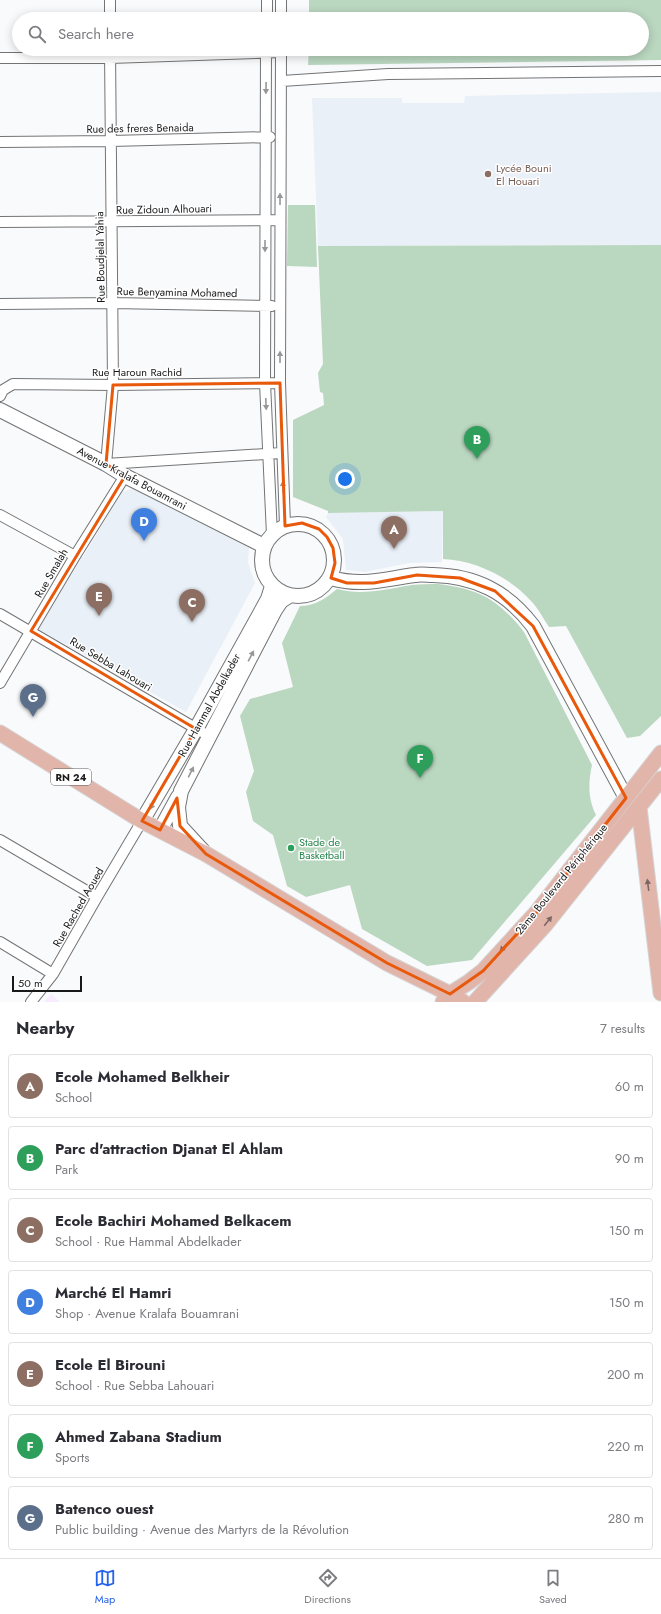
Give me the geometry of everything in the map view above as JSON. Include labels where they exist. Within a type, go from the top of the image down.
[{"type":"main road","name":"RN 24","points":[[0,733],[142,822]]},
{"type":"main road","name":"2ème Boulevard Périphérique","points":[[447,998],[483,971],[537,912],[661,754]]},
{"type":"main road","name":"2ème Boulevard Périphérique","points":[[475,1002],[545,925],[661,779]]},
{"type":"main road","points":[[640,807],[656,910],[661,993]]},
{"type":"main road","points":[[142,822],[206,854],[447,998],[463,1002]]},
{"type":"street","points":[[110,0],[110,12]]},
{"type":"street","points":[[267,0],[267,12]]},
{"type":"street","points":[[281,12],[282,0]]},
{"type":"street","points":[[0,58],[44,56]]},
{"type":"street","name":"Rue Boudjelal Yahia","points":[[106,464],[114,385],[110,56]]},
{"type":"street","points":[[266,56],[265,383],[268,540],[261,560],[264,574],[272,586],[289,596],[302,597],[319,591],[331,578],[335,563],[333,548],[327,537],[318,529],[302,523],[285,526],[268,540]]},
{"type":"street","points":[[281,56],[280,383],[285,526]]},
{"type":"street","points":[[282,81],[388,74],[661,71]]},
{"type":"street","name":"Rue des freres Benaida","points":[[0,142],[111,141],[281,136]]},
{"type":"street","name":"Rue Zidoun Alhouari","points":[[0,222],[280,220]]},
{"type":"street","name":"Rue Benyamina Mohamed","points":[[0,304],[113,303],[281,305]]},
{"type":"street","name":"Rue Haroun Rachid","points":[[0,396],[3,390],[14,384],[114,385],[280,383]]},
{"type":"street","name":"Avenue Kralafa Bouamrani","points":[[0,410],[106,464],[125,476],[268,540]]},
{"type":"street","points":[[106,464],[282,453]]},
{"type":"street","name":"Rue Smalah","points":[[0,683],[75,556],[125,476]]},
{"type":"street","points":[[0,516],[75,556]]},
{"type":"street","points":[[331,578],[347,583],[374,582],[416,575],[443,576],[476,582],[495,591],[512,603],[533,626],[626,798]]},
{"type":"street","name":"Rue Hammal Abdelkader","points":[[142,822],[196,729],[268,599],[272,586]]},
{"type":"street","points":[[160,830],[275,610],[281,601],[289,596]]},
{"type":"street","name":"Rue Sebba Lahouari","points":[[0,614],[209,737]]},
{"type":"street","points":[[181,791],[178,807],[180,826],[206,854]]},
{"type":"street","name":"Rue Rached Aoued","points":[[31,1002],[53,974],[142,822]]},
{"type":"street","points":[[0,840],[97,897]]},
{"type":"street","points":[[0,942],[53,974]]},
{"type":"highlighted area","points":[[280,383],[285,526],[302,523],[319,529],[327,537],[333,548],[335,563],[331,578],[347,583],[374,583],[417,575],[460,578],[495,591],[533,626],[626,798],[537,912],[483,971],[450,994],[387,963],[206,854],[180,826],[177,798],[160,830],[142,821],[196,729],[31,631],[125,476],[106,464],[113,385]]},
{"type":"shaded area","name":"Lycée Bouni El Houari","points":[[661,92],[661,245],[318,246],[312,98],[402,98],[402,103],[464,103],[465,96]]},
{"type":"shaded area","points":[[134,488],[249,548],[248,563],[255,583],[186,712],[38,629],[80,556],[83,557],[122,492]]},
{"type":"shaded area","points":[[443,511],[442,562],[409,563],[365,572],[346,570],[343,539],[326,517],[328,513]]},
{"type":"shaded area","points":[[51,994],[60,1002],[44,1002]]},
{"type":"green space","points":[[309,0],[661,0],[661,60],[308,65],[309,56],[649,56],[649,12],[309,12]]},
{"type":"green space","points":[[288,205],[315,205],[317,267],[287,266]]},
{"type":"green space","points":[[661,245],[661,716],[640,736],[627,738],[566,626],[549,627],[538,610],[522,592],[513,584],[491,571],[479,566],[455,560],[443,559],[443,511],[328,513],[328,511],[293,497],[293,420],[324,405],[323,393],[320,392],[318,373],[323,364],[318,246]]},
{"type":"green space","points":[[438,584],[465,589],[487,598],[505,611],[524,632],[592,765],[590,797],[596,815],[472,960],[427,966],[362,929],[350,885],[306,897],[287,886],[273,835],[253,821],[246,792],[254,771],[240,716],[250,699],[293,687],[282,643],[300,606],[310,605],[320,601],[337,589],[365,592],[412,585]]},
{"type":"place","name":"Lycée Bouni El Houari","points":[[488,174]]},
{"type":"place","name":"Parc d'attraction Djanat El Ahlam","points":[[477,459]]},
{"type":"place","name":"Marché El Hamri","points":[[144,541]]},
{"type":"place","name":"Ecole Mohamed Belkheir","points":[[394,549]]},
{"type":"place","name":"Ecole El Birouni","points":[[99,616]]},
{"type":"place","name":"Ecole Bachiri Mohamed Belkacem","points":[[192,622]]},
{"type":"place","name":"Batenco ouest","points":[[33,717]]},
{"type":"place","name":"Ahmed Zabana Stadium","points":[[420,778]]},
{"type":"place","name":"Stade de Basketball","points":[[291,848]]}]
